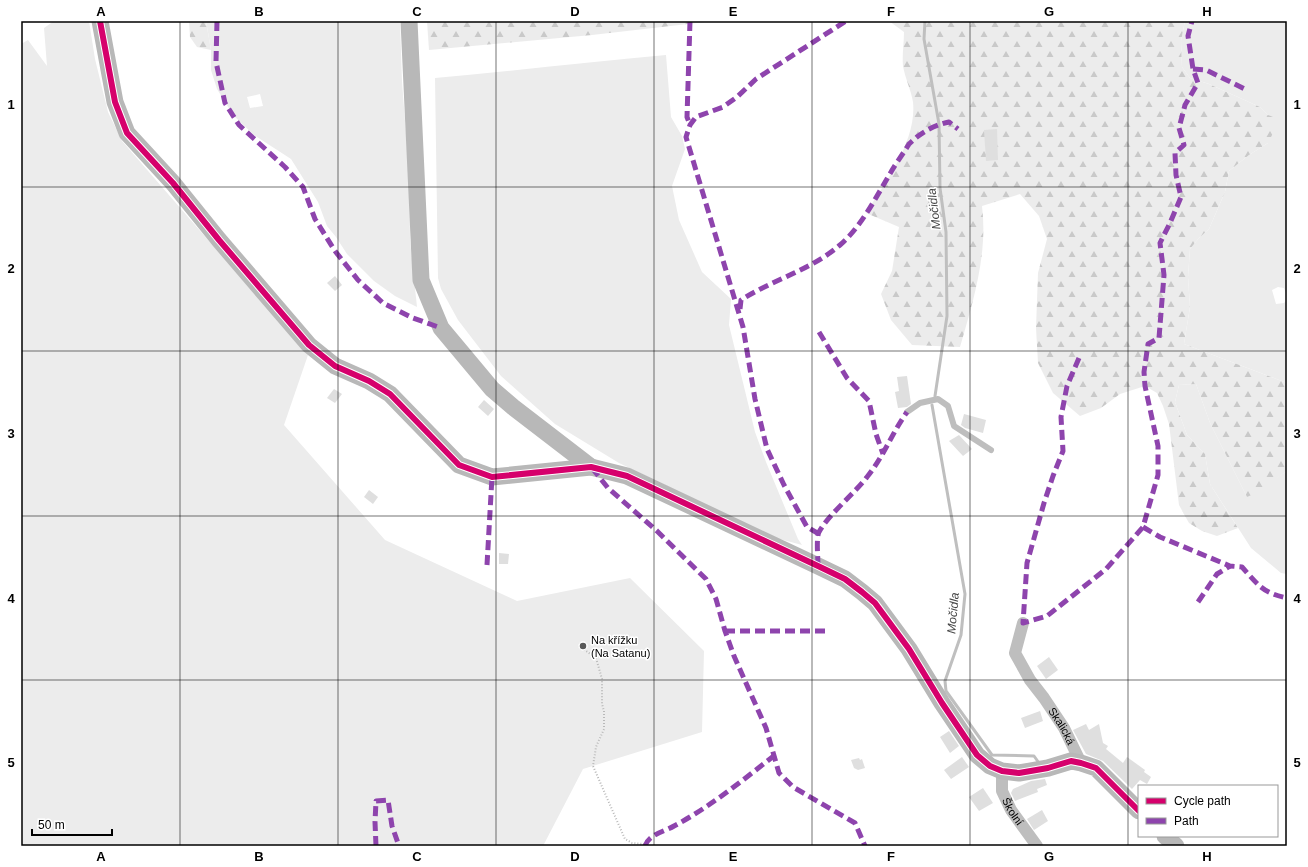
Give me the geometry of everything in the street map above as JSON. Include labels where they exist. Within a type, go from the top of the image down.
[{"type":"street","points":[[100,21],[115,102],[127,133],[173,183],[219,240],[309,344],[334,366],[369,381],[390,394],[459,465],[492,476],[591,467],[627,476],[818,566],[844,580],[875,603],[909,650],[977,755],[990,766],[1002,772],[1019,773],[1048,768],[1071,761],[1082,763],[1096,768],[1138,809]]},
{"type":"street","points":[[409,21],[421,280],[441,328],[492,388],[519,412],[591,467]]},
{"type":"street","name":"Skalická","points":[[1023,623],[1015,653],[1030,680],[1064,728],[1082,763]]},
{"type":"street","name":"Školní","points":[[1002,772],[1002,791],[1011,810],[1037,846]]},
{"type":"street","points":[[1166,837],[1176,846]]},
{"type":"lane","points":[[907,412],[920,403],[938,399],[948,406],[954,426],[991,450]]},
{"type":"path","points":[[579,646],[596,658],[602,678],[604,729],[596,747],[593,766],[625,839],[632,843],[645,844]]},
{"type":"green space","points":[[54,21],[89,21],[95,59],[108,112],[122,141],[308,355],[284,425],[385,540],[517,601],[630,578],[704,651],[702,732],[583,769],[543,846],[21,846],[21,44],[28,40],[47,66],[44,28]]},
{"type":"green space","points":[[189,21],[206,21],[211,50],[197,47],[190,37]]},
{"type":"green space","points":[[206,21],[400,21],[402,81],[409,174],[410,240],[417,307],[395,296],[374,281],[347,254],[327,226],[318,202],[291,159],[254,135],[233,115],[217,89],[211,70],[211,50]],"holes":[[[260,94],[263,106],[250,108],[247,97]]]},
{"type":"green space","points":[[427,21],[714,21],[592,35],[429,50]]},
{"type":"green space","points":[[889,21],[1185,21],[1181,41],[1182,67],[1190,78],[1209,84],[1260,107],[1268,115],[1273,117],[1273,133],[1268,143],[1249,155],[1229,171],[1225,192],[1209,229],[1190,249],[1188,277],[1190,307],[1184,344],[1287,383],[1287,471],[1256,493],[1247,497],[1210,423],[1196,384],[1179,385],[1175,402],[1187,435],[1205,454],[1210,484],[1238,528],[1217,536],[1202,531],[1189,523],[1179,505],[1169,424],[1157,393],[1145,386],[1120,394],[1101,408],[1080,416],[1053,393],[1038,363],[1036,328],[1038,273],[1047,239],[1039,216],[1020,194],[982,206],[983,242],[981,260],[970,313],[960,347],[912,345],[891,320],[881,294],[892,271],[899,227],[866,213],[891,174],[905,146],[913,116],[913,102],[903,66],[904,32]]},
{"type":"green space","points":[[1185,21],[1287,21],[1287,296],[1284,288],[1278,287],[1272,290],[1276,304],[1284,303],[1287,300],[1287,383],[1184,344],[1190,307],[1188,277],[1190,249],[1209,229],[1225,192],[1229,171],[1249,155],[1268,143],[1268,115],[1260,107],[1209,84],[1190,78],[1182,67],[1181,41]]},
{"type":"green space","points":[[666,55],[671,117],[682,136],[685,149],[672,186],[679,220],[702,272],[731,299],[729,325],[755,432],[798,539],[802,545],[776,538],[619,463],[555,424],[501,376],[458,320],[441,289],[438,278],[435,78]]},
{"type":"green space","points":[[1196,384],[1210,423],[1247,497],[1287,471],[1287,574],[1281,573],[1251,548],[1210,484],[1205,454],[1187,435],[1175,402],[1179,385]]},
{"type":"building","points":[[997,129],[998,160],[986,161],[984,130]]},
{"type":"building","points":[[335,276],[342,285],[335,291],[327,283]]},
{"type":"building","points":[[907,376],[911,404],[907,407],[898,408],[895,392],[899,391],[897,377]]},
{"type":"building","points":[[334,389],[342,394],[335,403],[327,398]]},
{"type":"building","points":[[484,400],[494,409],[488,416],[478,407]]},
{"type":"building","points":[[964,414],[986,420],[983,433],[965,428],[961,425]]},
{"type":"building","points":[[959,435],[972,449],[963,456],[949,441]]},
{"type":"building","points":[[369,490],[378,497],[373,504],[364,497]]},
{"type":"building","points":[[499,553],[509,554],[508,564],[499,564]]},
{"type":"building","points":[[1049,657],[1058,670],[1046,679],[1037,666]]},
{"type":"building","points":[[1040,711],[1043,721],[1025,728],[1021,718]]},
{"type":"building","points":[[1086,724],[1089,730],[1099,724],[1103,743],[1108,746],[1106,749],[1123,763],[1127,757],[1145,770],[1144,772],[1151,777],[1147,784],[1140,780],[1132,789],[1103,761],[1086,754],[1073,730]]},
{"type":"building","points":[[949,731],[959,746],[950,753],[940,737]]},
{"type":"building","points":[[962,757],[969,767],[951,779],[944,770]]},
{"type":"building","points":[[859,758],[860,760],[862,759],[865,768],[858,770],[854,768],[851,760]]},
{"type":"building","points":[[1045,779],[1047,785],[1037,789],[1038,792],[1015,801],[1011,793],[1013,789],[1031,781]]},
{"type":"building","points":[[983,788],[993,803],[979,811],[969,797]]},
{"type":"building","points":[[1042,810],[1048,821],[1034,830],[1027,819]]},
{"type":"waterway","name":"Močidla","points":[[925,21],[924,39],[939,124],[940,188],[946,232],[947,316],[935,396]]},
{"type":"waterway","name":"Močidla","points":[[932,405],[965,594],[961,635],[945,681],[946,691],[992,755],[1034,756],[1039,763]]},
{"type":"marked path","points":[[217,21],[216,62],[225,103],[239,125],[285,167],[303,187],[315,219],[335,251],[358,280],[383,303],[413,318],[441,328]]},
{"type":"marked path","points":[[690,21],[687,117],[690,125]]},
{"type":"marked path","points":[[819,534],[807,527],[784,485],[767,449],[755,399],[743,327],[686,137],[690,125],[696,117],[723,107],[737,97],[756,79],[846,21]]},
{"type":"marked path","points":[[1079,358],[1067,386],[1061,417],[1063,451],[1044,503],[1027,563],[1023,623],[1047,616],[1106,569],[1143,527],[1158,475],[1158,446],[1145,386],[1144,372],[1148,344],[1159,338],[1164,275],[1160,243],[1181,197],[1176,175],[1175,153],[1184,145],[1179,128],[1185,105],[1198,83],[1193,69],[1188,36],[1192,21]]},
{"type":"marked path","points":[[1193,69],[1206,70],[1245,89]]},
{"type":"marked path","points":[[740,309],[741,300],[765,286],[817,261],[840,245],[862,220],[895,165],[913,140],[928,130],[943,123],[949,122],[958,129]]},
{"type":"marked path","points":[[819,332],[847,378],[869,401],[876,434],[883,454]]},
{"type":"marked path","points":[[818,566],[817,543],[818,535],[823,525],[862,484],[873,469],[907,412]]},
{"type":"marked path","points":[[592,468],[608,488],[657,531],[706,579],[716,599],[734,656],[766,728],[779,773],[793,787],[855,823],[865,846]]},
{"type":"marked path","points":[[487,565],[492,477]]},
{"type":"marked path","points":[[1143,527],[1160,537],[1230,566],[1242,567],[1252,579],[1266,591],[1287,598]]},
{"type":"marked path","points":[[1198,602],[1217,574],[1230,566]]},
{"type":"marked path","points":[[725,631],[830,631]]},
{"type":"marked path","points":[[645,846],[653,836],[687,819],[726,793],[775,755]]},
{"type":"marked path","points":[[376,846],[376,801],[388,800],[392,826],[399,846]]},
{"type":"cycle path","points":[[100,21],[115,102],[127,133],[173,183],[219,240],[309,345],[335,366],[369,381],[390,394],[459,465],[492,477],[591,467],[627,476],[845,579],[875,603],[909,649],[942,703],[977,755],[990,766],[1002,771],[1019,773],[1048,768],[1071,761],[1081,763],[1096,768],[1138,810]]},
{"type":"place","name":"Na křížku (Na Satanu)","points":[[583,646]]}]
